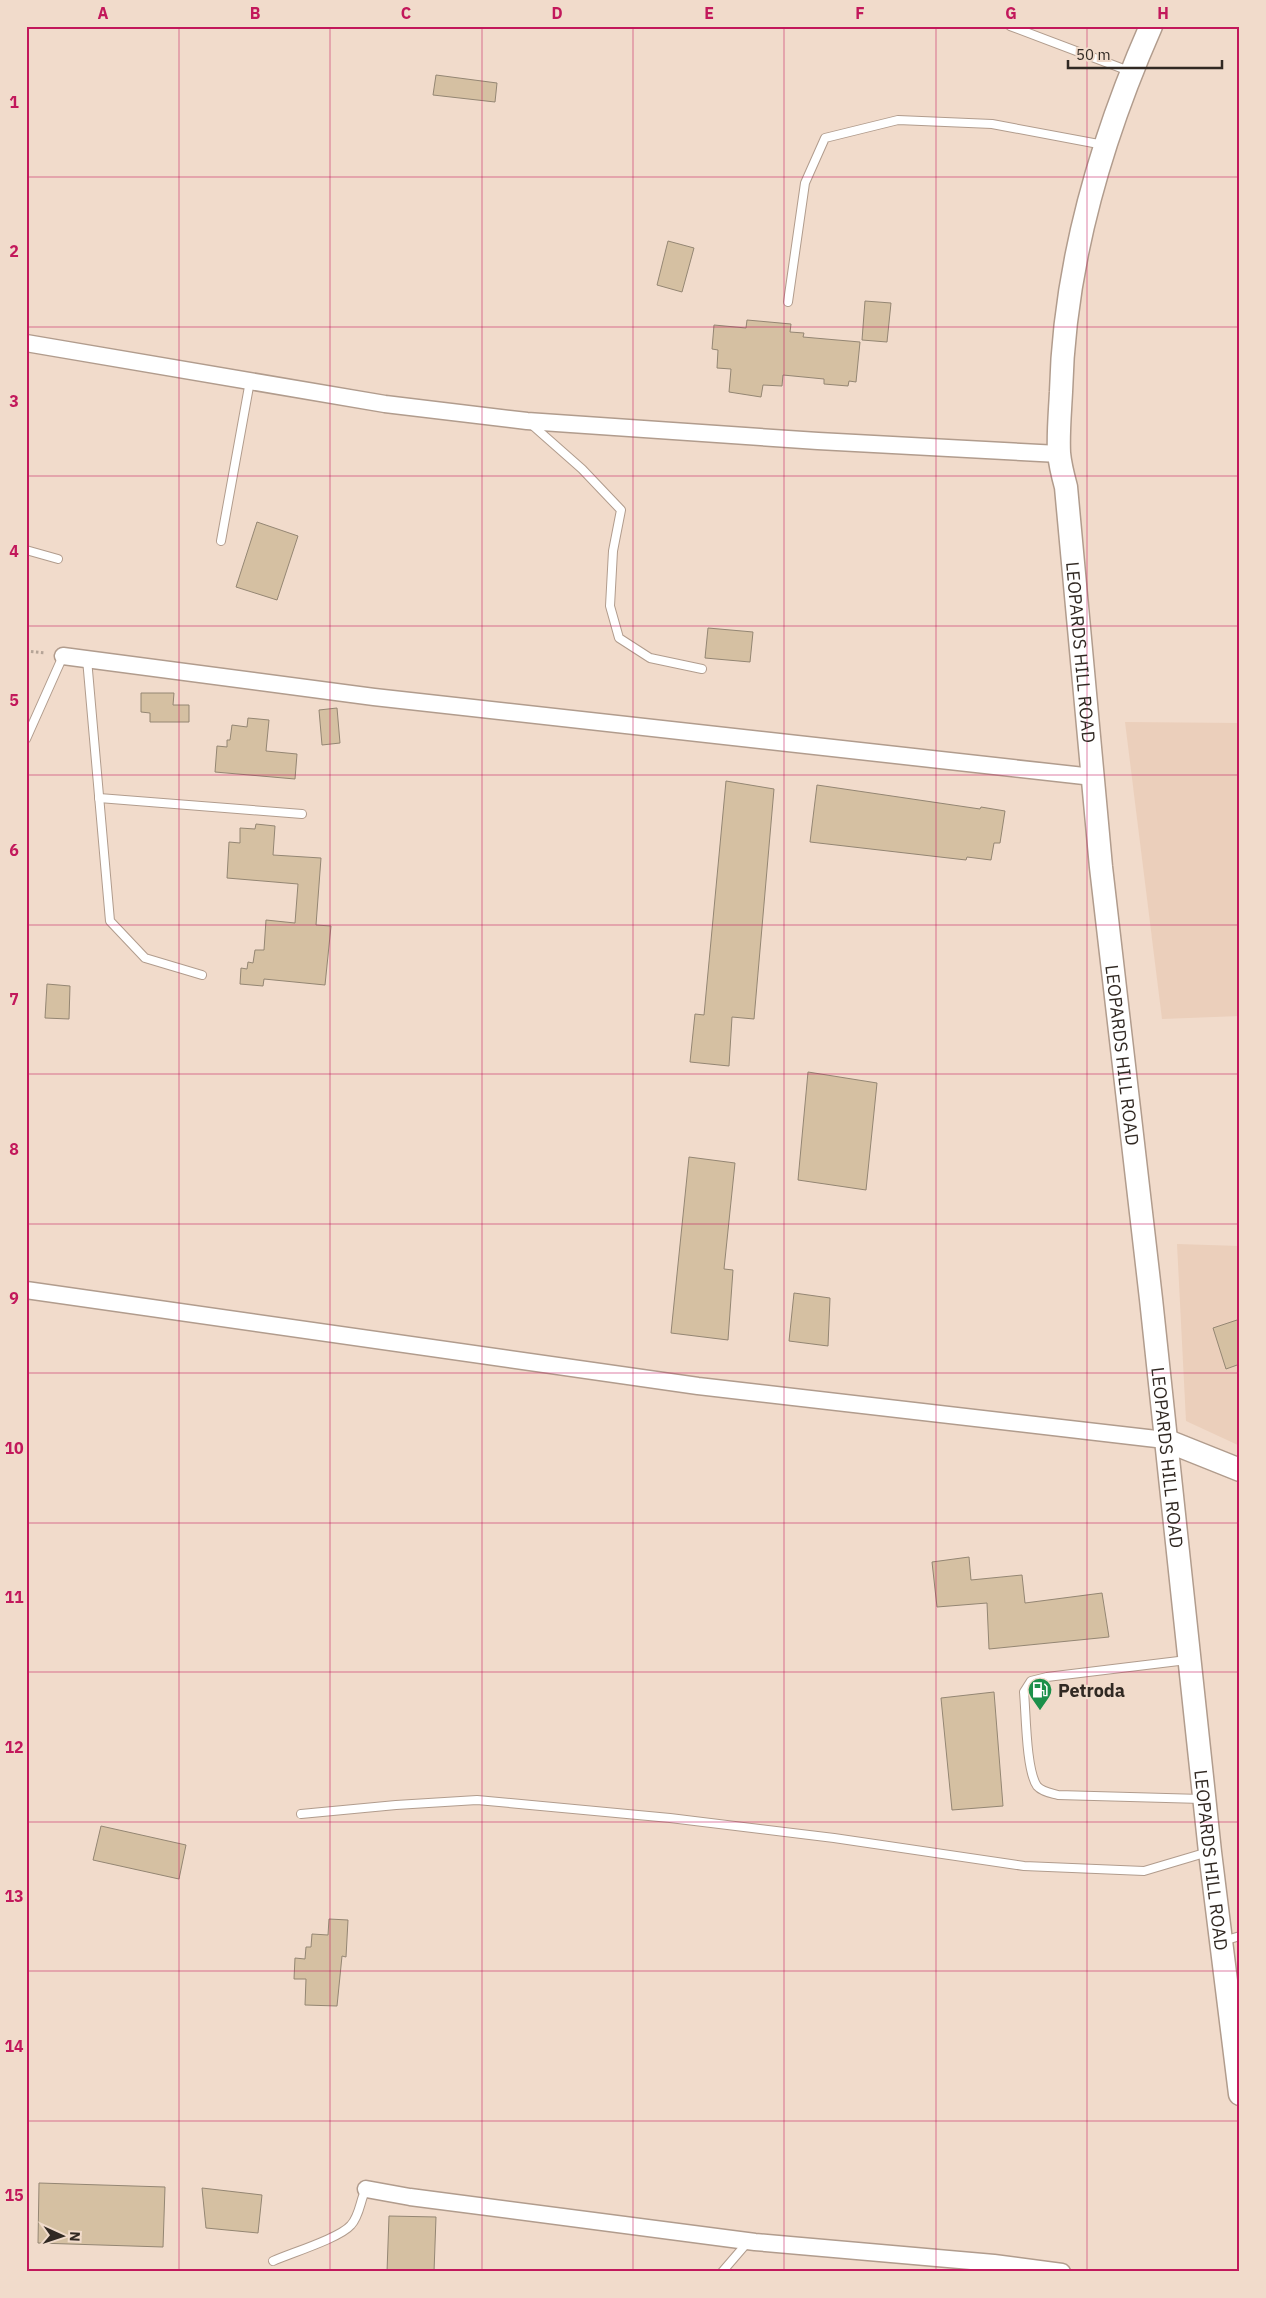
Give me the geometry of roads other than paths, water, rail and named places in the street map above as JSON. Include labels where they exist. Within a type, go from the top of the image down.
[{"type":"main road","name":"LEOPARDS HILL ROAD","points":[[1151,26],[1131,72],[1106,145],[1079,239],[1062,345],[1059,454],[1066,486],[1101,867],[1210,1852],[1231,1939],[1240,2094]]},
{"type":"main road","points":[[1165,1440],[1240,1470]]},
{"type":"street","points":[[26,343],[385,404],[527,421],[818,441],[1059,454]]},
{"type":"street","points":[[63,656],[374,697],[1094,777]]},
{"type":"street","points":[[26,1290],[698,1386],[1165,1440]]},
{"type":"street","points":[[366,2188],[410,2198],[754,2242],[987,2267],[1062,2272]]},
{"type":"lane","points":[[1010,26],[1131,72]]},
{"type":"lane","points":[[788,302],[805,183],[825,138],[898,120],[992,124],[1106,145]]},
{"type":"lane","points":[[221,542],[250,381]]},
{"type":"lane","points":[[527,421],[582,469],[621,510],[613,551],[610,606],[619,638],[650,658],[702,669]]},
{"type":"lane","points":[[26,550],[58,559]]},
{"type":"lane","points":[[26,739],[63,656]]},
{"type":"lane","points":[[87,659],[110,921],[145,958],[202,976]]},
{"type":"lane","points":[[99,798],[302,814]]},
{"type":"lane","points":[[1190,1659],[1047,1677],[1031,1681],[1024,1692],[1031,1770],[1038,1786],[1047,1792],[1058,1795],[1204,1799]]},
{"type":"lane","points":[[301,1814],[477,1800],[834,1838],[1024,1866],[1144,1871],[1210,1852]]},
{"type":"lane","points":[[274,2260],[337,2234],[351,2226],[358,2215],[360,2201],[366,2188]]},
{"type":"lane","points":[[722,2272],[747,2243],[754,2242]]},
{"type":"place","name":"Petroda","points":[[1040,1711]]}]
